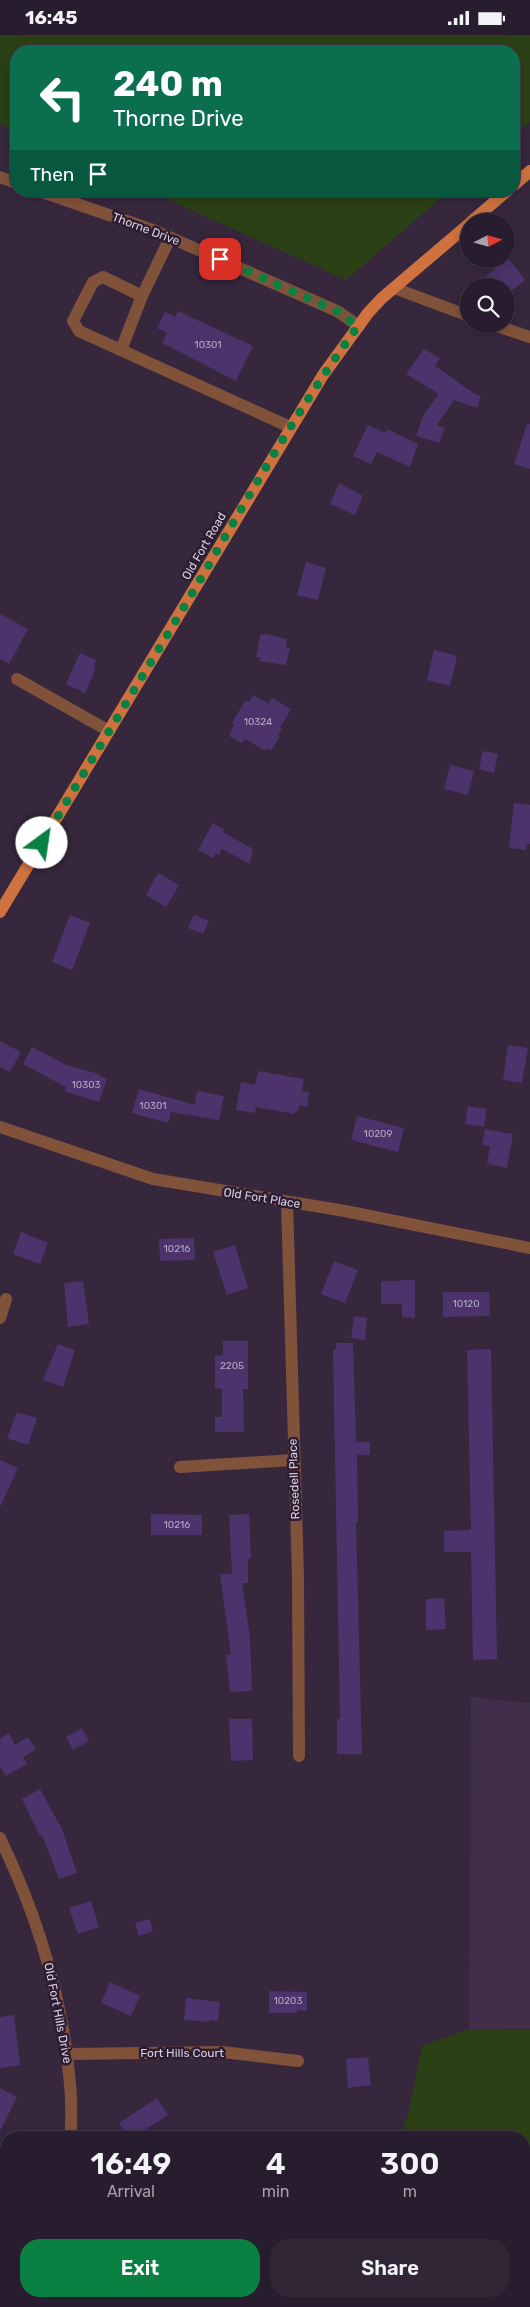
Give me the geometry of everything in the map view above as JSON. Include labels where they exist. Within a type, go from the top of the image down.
[{"type":"main road","points":[[520,180],[530,171]]},
{"type":"main road","points":[[481,213],[500,197]]},
{"type":"main road","name":"Old Fort Road","points":[[0,911],[323,375],[368,313],[394,288],[460,232]]},
{"type":"street","name":"Thorne Drive","points":[[56,197],[170,238],[337,311],[358,326]]},
{"type":"street","points":[[121,350],[142,296],[170,238]]},
{"type":"street","points":[[142,296],[103,277],[93,283],[73,321],[79,331],[290,427]]},
{"type":"street","points":[[394,288],[460,313]]},
{"type":"street","points":[[515,332],[530,337]]},
{"type":"street","points":[[17,679],[109,731]]},
{"type":"street","name":"Old Fort Place","points":[[0,1127],[153,1179],[345,1211],[530,1248]]},
{"type":"street","name":"Rosedell Place","points":[[287,1202],[293,1460],[298,1576],[299,1756]]},
{"type":"street","points":[[0,1318],[6,1299]]},
{"type":"street","points":[[180,1467],[293,1460]]},
{"type":"street","name":"Old Fort Hills Drive","points":[[0,1838],[34,1917],[47,1957],[58,2004],[66,2054],[70,2083],[72,2131]]},
{"type":"street","name":"Fort Hills Court","points":[[66,2054],[223,2052],[298,2061]]},
{"type":"shaded area","points":[[471,1697],[530,1703],[530,2029],[469,2029]]},
{"type":"green space","points":[[0,35],[530,35],[530,122],[520,131],[520,45],[10,45],[10,129],[0,124]]},
{"type":"green space","points":[[162,197],[442,197],[346,280]]},
{"type":"green space","points":[[469,2029],[530,2030],[530,2131],[401,2131],[408,2115],[422,2046]]},
{"type":"building","points":[[515,267],[525,280],[515,288],[515,278],[485,277],[496,268]]},
{"type":"building","points":[[178,311],[253,346],[236,381],[162,343],[167,333],[157,328],[165,312],[175,317]]},
{"type":"building","points":[[424,349],[440,358],[435,366],[475,394],[481,396],[477,408],[454,400],[437,425],[445,428],[439,443],[416,436],[424,414],[439,394],[406,374]]},
{"type":"building","points":[[527,424],[530,424],[530,469],[514,464]]},
{"type":"building","points":[[368,425],[386,433],[387,429],[418,444],[410,467],[377,452],[371,464],[353,456]]},
{"type":"building","points":[[339,483],[363,496],[355,515],[330,504]]},
{"type":"building","points":[[306,562],[326,568],[318,600],[297,595]]},
{"type":"building","points":[[0,614],[28,629],[9,664],[0,659]]},
{"type":"building","points":[[266,634],[287,639],[286,648],[290,648],[286,665],[259,661],[260,658],[256,657],[260,635]]},
{"type":"building","points":[[434,650],[457,656],[450,686],[427,680]]},
{"type":"building","points":[[80,653],[96,660],[93,667],[95,668],[94,673],[85,693],[66,684]]},
{"type":"building","points":[[253,695],[269,704],[272,698],[291,709],[280,728],[282,729],[278,735],[280,736],[271,751],[268,748],[266,751],[245,739],[242,743],[229,736],[234,725],[232,723],[245,701],[249,702]]},
{"type":"building","points":[[483,751],[498,754],[494,773],[479,769]]},
{"type":"building","points":[[450,765],[474,771],[468,795],[444,789]]},
{"type":"building","points":[[514,803],[530,805],[530,844],[527,844],[526,850],[509,848]]},
{"type":"building","points":[[213,823],[224,829],[223,832],[253,849],[250,864],[222,849],[219,855],[216,853],[213,858],[198,850]]},
{"type":"building","points":[[158,873],[179,885],[166,907],[146,895]]},
{"type":"building","points":[[70,915],[90,923],[72,970],[52,962]]},
{"type":"building","points":[[194,915],[209,921],[203,934],[188,928]]},
{"type":"building","points":[[0,1041],[21,1052],[10,1072],[0,1067]]},
{"type":"building","points":[[508,1045],[528,1048],[522,1083],[503,1080]]},
{"type":"building","points":[[32,1047],[66,1065],[99,1074],[99,1076],[107,1079],[99,1102],[64,1091],[66,1087],[23,1064]]},
{"type":"building","points":[[258,1071],[304,1079],[302,1091],[309,1092],[307,1107],[299,1105],[298,1111],[295,1111],[294,1114],[256,1107],[255,1113],[236,1110],[241,1082],[255,1085]]},
{"type":"building","points":[[139,1089],[195,1105],[197,1091],[224,1096],[219,1120],[171,1112],[168,1123],[132,1113]]},
{"type":"building","points":[[468,1106],[487,1109],[484,1127],[465,1124]]},
{"type":"building","points":[[357,1116],[404,1128],[398,1152],[351,1140]]},
{"type":"building","points":[[485,1129],[513,1134],[507,1168],[487,1164],[490,1146],[482,1145]]},
{"type":"building","points":[[21,1232],[48,1243],[40,1264],[13,1254]]},
{"type":"building","points":[[194,1238],[195,1260],[160,1261],[159,1239]]},
{"type":"building","points":[[235,1245],[248,1288],[227,1295],[213,1252]]},
{"type":"building","points":[[334,1261],[358,1270],[345,1303],[321,1294]]},
{"type":"building","points":[[415,1280],[415,1318],[402,1317],[402,1304],[381,1304],[381,1281]]},
{"type":"building","points":[[83,1281],[89,1324],[68,1327],[64,1283]]},
{"type":"building","points":[[443,1292],[489,1292],[490,1316],[443,1317]]},
{"type":"building","points":[[354,1316],[367,1318],[365,1340],[351,1338]]},
{"type":"building","points":[[223,1341],[248,1341],[248,1389],[243,1389],[244,1432],[215,1432],[215,1417],[222,1417],[222,1389],[215,1388],[215,1356],[223,1355]]},
{"type":"building","points":[[336,1343],[353,1343],[356,1442],[370,1442],[370,1455],[357,1455],[358,1522],[356,1522],[362,1754],[337,1754],[337,1719],[340,1719],[333,1350],[336,1349]]},
{"type":"building","points":[[58,1344],[75,1350],[63,1387],[43,1380]]},
{"type":"building","points":[[491,1349],[497,1659],[473,1660],[471,1552],[444,1552],[444,1531],[471,1530],[467,1350]]},
{"type":"building","points":[[17,1412],[37,1418],[28,1445],[7,1438]]},
{"type":"building","points":[[0,1460],[18,1468],[0,1507]]},
{"type":"building","points":[[151,1514],[202,1515],[202,1535],[151,1535]]},
{"type":"building","points":[[249,1514],[251,1559],[248,1559],[248,1583],[242,1583],[250,1638],[252,1691],[230,1692],[226,1655],[231,1655],[220,1574],[232,1574],[229,1515]]},
{"type":"building","points":[[444,1598],[446,1629],[426,1630],[426,1599]]},
{"type":"building","points":[[229,1719],[252,1719],[253,1760],[231,1761]]},
{"type":"building","points":[[82,1728],[89,1741],[73,1750],[66,1737]]},
{"type":"building","points":[[9,1733],[15,1745],[28,1737],[36,1749],[23,1757],[27,1764],[6,1776],[0,1766],[0,1739]]},
{"type":"building","points":[[40,1789],[62,1829],[77,1873],[59,1879],[42,1835],[40,1836],[22,1799]]},
{"type":"building","points":[[91,1901],[99,1927],[78,1934],[69,1908]]},
{"type":"building","points":[[150,1919],[153,1931],[139,1936],[135,1923]]},
{"type":"building","points":[[110,1982],[140,1996],[131,2016],[101,2003]]},
{"type":"building","points":[[269,1991],[307,1992],[307,2011],[297,2010],[297,2013],[269,2013]]},
{"type":"building","points":[[186,1998],[220,2002],[218,2021],[184,2020]]},
{"type":"building","points":[[14,2015],[20,2065],[0,2068],[0,2017]]},
{"type":"building","points":[[368,2057],[371,2085],[348,2088],[346,2059]]},
{"type":"building","points":[[0,2088],[17,2097],[0,2131]]},
{"type":"building","points":[[157,2098],[168,2115],[143,2131],[124,2131],[119,2123]]},
{"type":"route","points":[[42,843],[257,482],[323,375],[358,326],[337,311],[220,259]]}]
